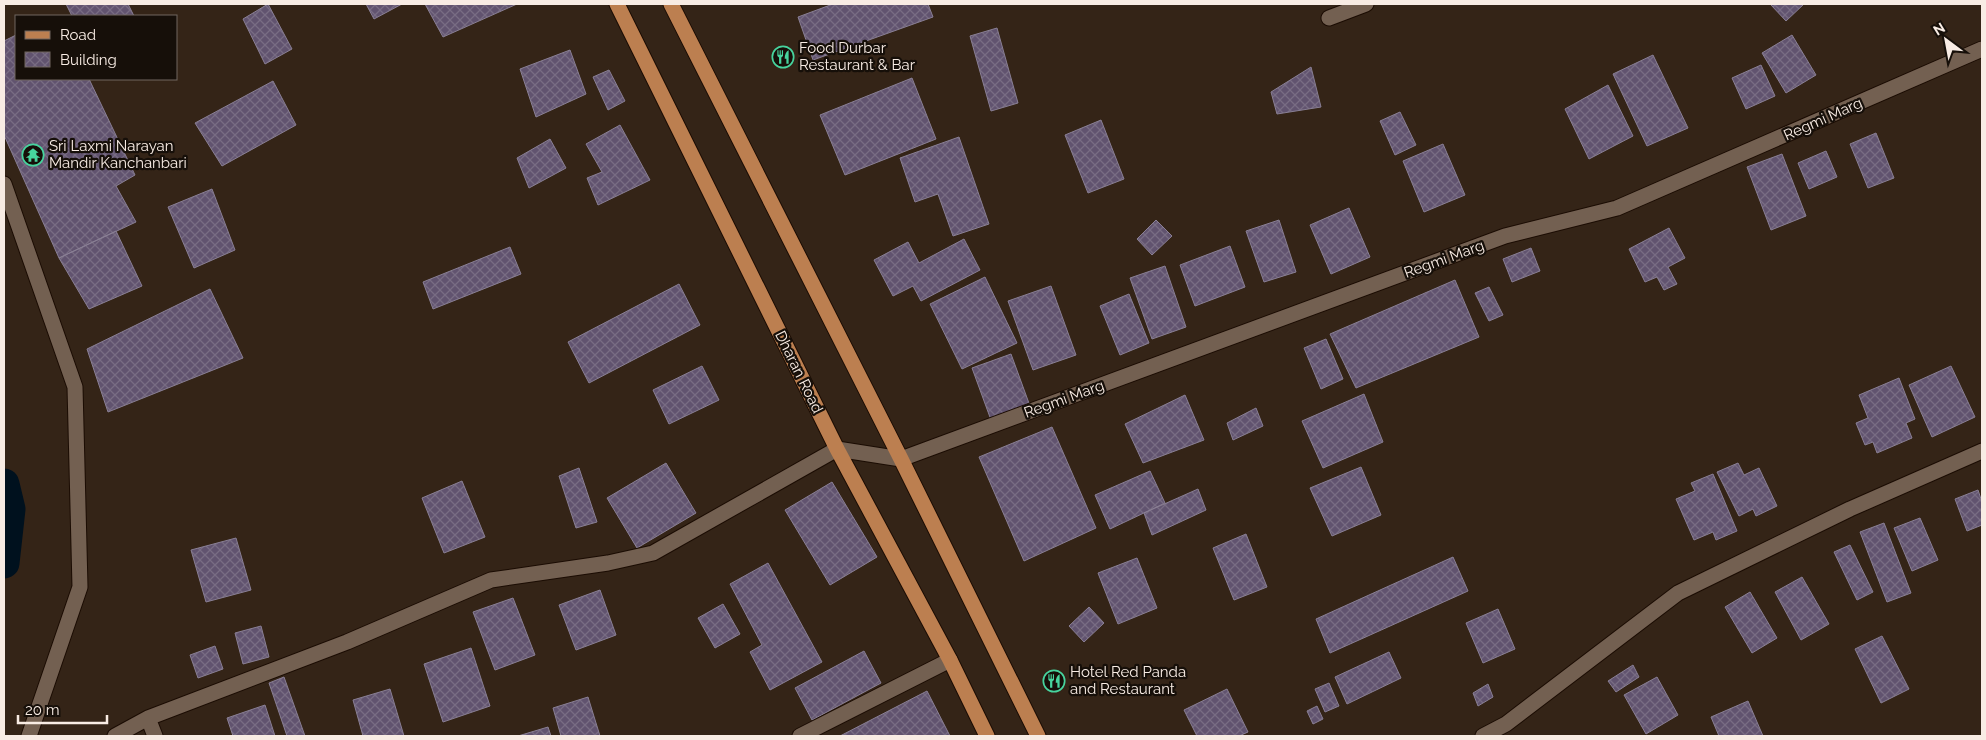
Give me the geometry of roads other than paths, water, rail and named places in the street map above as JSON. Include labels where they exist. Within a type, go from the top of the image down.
[{"type":"main road","name":"Dharan Road","points":[[617,4],[837,449],[950,660],[987,736]]},
{"type":"main road","points":[[671,4],[901,459],[1038,736]]},
{"type":"street","points":[[1329,18],[1366,4]]},
{"type":"street","name":"Regmi Marg","points":[[901,459],[1505,236],[1617,208],[1982,49]]},
{"type":"street","points":[[4,184],[74,387],[80,587],[29,736]]},
{"type":"street","points":[[115,736],[148,718],[347,642],[492,580],[608,563],[653,553],[837,449],[901,459]]},
{"type":"street","points":[[1483,736],[1510,730],[1678,593],[1850,509],[1982,451]]},
{"type":"street","points":[[800,736],[950,660]]},
{"type":"street","points":[[148,718],[155,736]]},
{"type":"waterway","points":[[4,484],[10,509],[4,563]]},
{"type":"place","name":"Food Durbar Restaurant & Bar","points":[[783,57]]},
{"type":"place","name":"Sri Laxmi Narayan Mandir Kanchanbari","points":[[33,155]]},
{"type":"place","name":"Hotel Red Panda and Restaurant","points":[[1054,681]]}]
